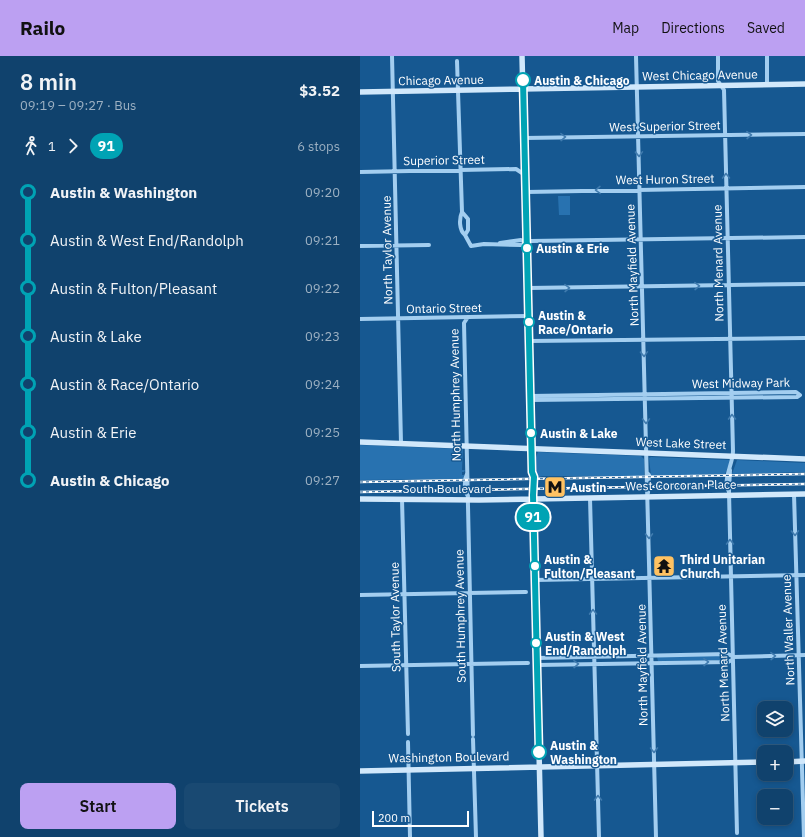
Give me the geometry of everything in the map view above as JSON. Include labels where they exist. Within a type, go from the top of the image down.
[{"type":"street","name":"North Taylor Avenue","points":[[392,56],[401,443]]},
{"type":"street","points":[[522,56],[531,398],[531,491],[533,496],[541,837]]},
{"type":"street","name":"North Mayfield Avenue","points":[[636,56],[646,453],[647,472],[649,475],[648,495],[656,837]]},
{"type":"street","name":"North Menard Avenue","points":[[718,56],[718,81],[724,90],[732,398],[733,456],[730,470],[727,474],[727,488],[729,494],[734,657],[737,833]]},
{"type":"street","points":[[767,56],[767,85]]},
{"type":"street","points":[[458,61],[462,212],[460,224],[462,234],[465,235],[471,246],[521,240],[527,242],[641,239],[805,238]]},
{"type":"street","name":"West Chicago Avenue","points":[[523,89],[805,84]]},
{"type":"street","name":"Chicago Avenue","points":[[360,92],[523,89]]},
{"type":"street","name":"West Superior Street","points":[[524,138],[805,134]]},
{"type":"street","name":"Superior Street","points":[[360,172],[516,169],[525,176]]},
{"type":"street","name":"West Huron Street","points":[[526,192],[805,187]]},
{"type":"street","points":[[462,212],[468,219],[468,230],[465,235]]},
{"type":"street","points":[[360,246],[429,245]]},
{"type":"street","points":[[528,288],[805,284]]},
{"type":"street","name":"Ontario Street","points":[[360,319],[529,316]]},
{"type":"street","name":"North Humphrey Avenue","points":[[468,317],[464,323],[468,498]]},
{"type":"street","points":[[529,342],[805,338]]},
{"type":"street","points":[[776,392],[776,398]]},
{"type":"street","name":"West Midway Park","points":[[531,398],[776,398],[797,397],[800,395],[796,392],[776,392],[645,397]]},
{"type":"street","name":"West Lake Street","points":[[360,442],[401,443],[406,441],[466,446],[805,459]]},
{"type":"street","name":"North Waller Avenue","points":[[794,494],[804,837]]},
{"type":"street","name":"West Corcoran Place","points":[[533,496],[590,498],[648,495],[805,494]]},
{"type":"street","name":"South Boulevard","points":[[360,499],[533,496]]},
{"type":"street","name":"South Humphrey Avenue","points":[[468,498],[476,837]]},
{"type":"street","points":[[590,498],[599,837]]},
{"type":"street","name":"South Taylor Avenue","points":[[402,499],[408,734]]},
{"type":"street","points":[[535,580],[805,575]]},
{"type":"street","points":[[360,595],[526,592]]},
{"type":"street","points":[[537,658],[728,654],[734,657],[805,655]]},
{"type":"street","points":[[537,665],[728,662],[734,657]]},
{"type":"street","points":[[360,666],[528,663]]},
{"type":"street","points":[[408,742],[410,837]]},
{"type":"street","name":"Washington Boulevard","points":[[360,771],[757,762]]},
{"type":"street","points":[[360,768],[369,770]]},
{"type":"shaded area","points":[[558,196],[570,196],[570,215],[559,215]]},
{"type":"shaded area","points":[[360,445],[463,449],[462,470],[465,470],[462,472],[462,475],[464,475],[465,479],[360,480]]},
{"type":"shaded area","points":[[538,452],[641,456],[644,459],[644,476],[542,476],[536,478],[536,457]]},
{"type":"shaded area","points":[[649,458],[729,460],[730,462],[725,474],[651,476]]},
{"type":"shaded area","points":[[737,460],[805,463],[805,472],[732,474]]},
{"type":"shaded area","points":[[727,655],[727,660],[658,661],[657,657]]},
{"type":"railway","points":[[360,482],[805,474]]},
{"type":"railway","points":[[360,492],[805,484]]},
{"type":"bus line","name":"91","points":[[523,80],[532,472],[534,477],[533,495],[539,752]]},
{"type":"place","name":"Austin & Chicago","points":[[523,80]]},
{"type":"place","name":"Austin & Erie","points":[[527,248]]},
{"type":"place","name":"Austin & Race/Ontario","points":[[529,322]]},
{"type":"place","name":"Austin & Lake","points":[[531,433]]},
{"type":"place","name":"Austin","points":[[555,487]]},
{"type":"place","name":"Austin & Fulton/Pleasant","points":[[535,566]]},
{"type":"place","name":"Third Unitarian Church","points":[[664,566]]},
{"type":"place","name":"Austin & West End/Randolph","points":[[536,643]]},
{"type":"place","name":"Austin & Washington","points":[[539,752]]}]
